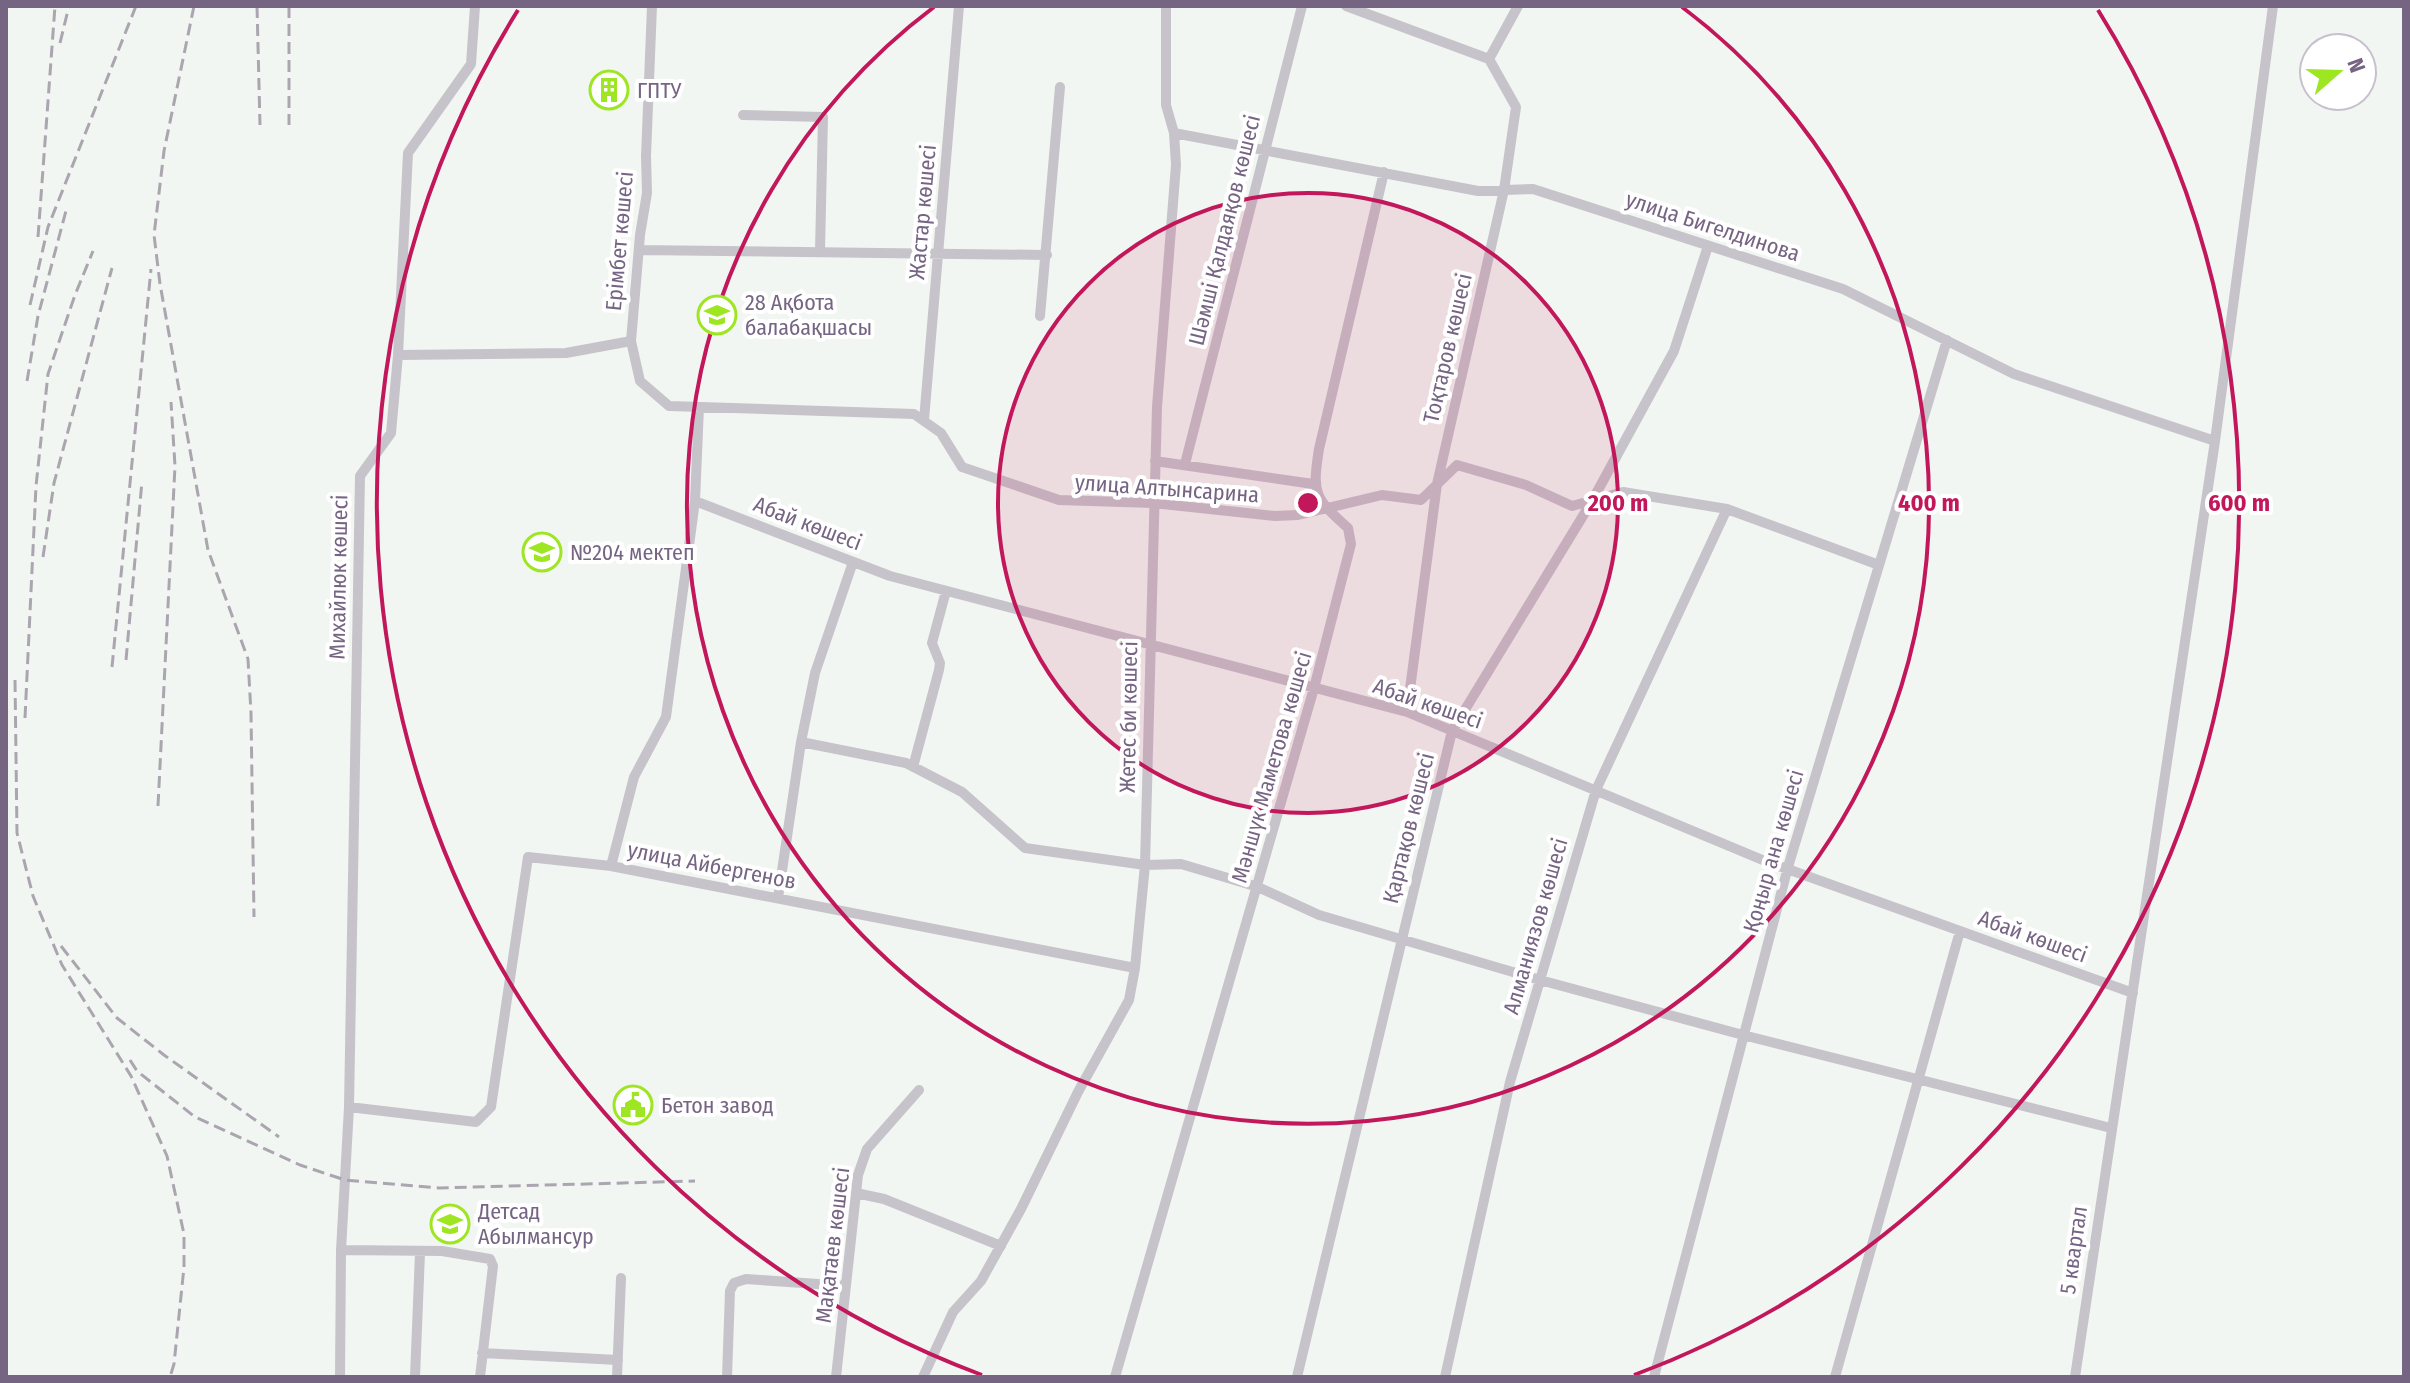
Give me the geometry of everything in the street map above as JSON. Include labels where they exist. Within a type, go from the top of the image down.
[{"type":"street","name":"Михайлюк көшесі","points":[[340,1377],[341,1250],[349,1107],[360,476],[391,433],[408,153],[471,64],[475,6]]},
{"type":"street","name":"Ерімбет көшесі","points":[[398,355],[566,353],[631,341],[647,193],[652,6]]},
{"type":"street","name":"Жастар көшесі","points":[[924,420],[959,6]]},
{"type":"street","name":"Жетес би көшесі","points":[[923,1377],[953,1312],[981,1281],[1001,1246],[1078,1092],[1129,1000],[1135,968],[1145,865],[1155,461],[1176,165],[1174,133],[1166,105],[1166,6]]},
{"type":"street","name":"Шәмші Қалдаяқов көшесі","points":[[1185,464],[1302,6]]},
{"type":"street","points":[[1346,6],[1489,59],[1518,6]]},
{"type":"street","name":"5 квартал","points":[[2075,1377],[2215,441],[2273,6]]},
{"type":"street","name":"Тоқтаров көшесі","points":[[1407,712],[1437,484],[1504,190],[1516,107],[1489,59]]},
{"type":"street","points":[[1040,316],[1060,87]]},
{"type":"street","points":[[743,115],[823,117],[820,251]]},
{"type":"street","name":"улица Бигелдинова","points":[[1174,133],[1478,191],[1533,189],[1843,289],[2014,374],[2215,441]]},
{"type":"street","points":[[1155,461],[1313,484],[1384,172]]},
{"type":"street","name":"Қартақов көшесі","points":[[1297,1377],[1452,731],[1592,501],[1674,351],[1708,246]]},
{"type":"street","points":[[639,250],[1047,255]]},
{"type":"street","name":"Қоңыр ана көшесі","points":[[1654,1377],[1788,867],[1947,340]]},
{"type":"street","points":[[631,341],[640,381],[669,406],[914,414],[924,420]]},
{"type":"street","points":[[611,866],[634,777],[666,717],[695,501],[699,407]]},
{"type":"street","name":"улица Алтынсарина","points":[[924,420],[941,433],[962,467],[1059,500],[1153,503],[1275,516],[1298,515],[1382,495],[1421,500],[1457,465],[1526,485],[1572,506],[1623,492],[1727,509],[1879,565]]},
{"type":"street","name":"Мәншүк Маметова көшесі","points":[[1115,1377],[1258,887],[1351,544],[1348,528],[1327,510],[1313,484]]},
{"type":"street","name":"Абай көшесі","points":[[695,501],[890,576],[1407,712],[1765,861],[2133,993]]},
{"type":"street","name":"Алманиязов көшесі","points":[[1445,1377],[1510,1082],[1596,790],[1727,509]]},
{"type":"street","points":[[778,898],[801,742],[815,673],[853,562]]},
{"type":"street","points":[[913,767],[939,670],[940,663],[932,643],[946,591]]},
{"type":"street","points":[[801,742],[906,763],[962,792],[1025,848],[1145,865],[1181,864],[1258,887],[1319,915],[1540,980],[2111,1128]]},
{"type":"street","name":"улица Айбергенов","points":[[349,1107],[476,1122],[491,1107],[528,857],[611,866],[1135,968]]},
{"type":"street","points":[[1835,1377],[1960,931]]},
{"type":"street","name":"Мақатаев көшесі","points":[[836,1377],[858,1175],[867,1149],[919,1090]]},
{"type":"street","points":[[856,1193],[884,1199],[1001,1246]]},
{"type":"street","points":[[341,1250],[442,1251],[490,1259],[493,1266],[480,1377]]},
{"type":"street","points":[[415,1377],[420,1253]]},
{"type":"street","points":[[617,1377],[621,1278]]},
{"type":"street","points":[[727,1377],[730,1291],[734,1283],[746,1279],[846,1286]]},
{"type":"street","points":[[482,1353],[618,1360]]},
{"type":"railway","points":[[38,237],[55,6]]},
{"type":"railway","points":[[60,43],[69,6]]},
{"type":"railway","points":[[30,305],[48,227],[136,6]]},
{"type":"railway","points":[[194,6],[164,151],[154,235],[208,550],[248,659],[254,917]]},
{"type":"railway","points":[[257,6],[260,125]]},
{"type":"railway","points":[[289,6],[289,125]]},
{"type":"railway","points":[[27,381],[38,316],[67,207]]},
{"type":"railway","points":[[25,718],[36,486],[48,374],[93,251]]},
{"type":"railway","points":[[43,557],[54,483],[112,268]]},
{"type":"railway","points":[[112,667],[151,269]]},
{"type":"railway","points":[[158,806],[175,466],[171,402]]},
{"type":"railway","points":[[126,660],[142,481]]},
{"type":"railway","points":[[15,680],[17,833],[33,896],[62,965],[131,1076],[167,1156],[184,1234],[184,1267],[170,1377]]},
{"type":"railway","points":[[61,946],[117,1018],[279,1137]]},
{"type":"railway","points":[[130,1060],[137,1071],[195,1117],[300,1165],[345,1180],[439,1188],[695,1181]]},
{"type":"place","name":"ГПТУ","points":[[609,90]]},
{"type":"place","name":"28 Ақбота балабақшасы","points":[[717,315]]},
{"type":"place","name":"№204 мектеп","points":[[542,552]]},
{"type":"place","name":"Бетон завод","points":[[633,1105]]},
{"type":"place","name":"Детсад Абылмансур","points":[[450,1224]]}]
